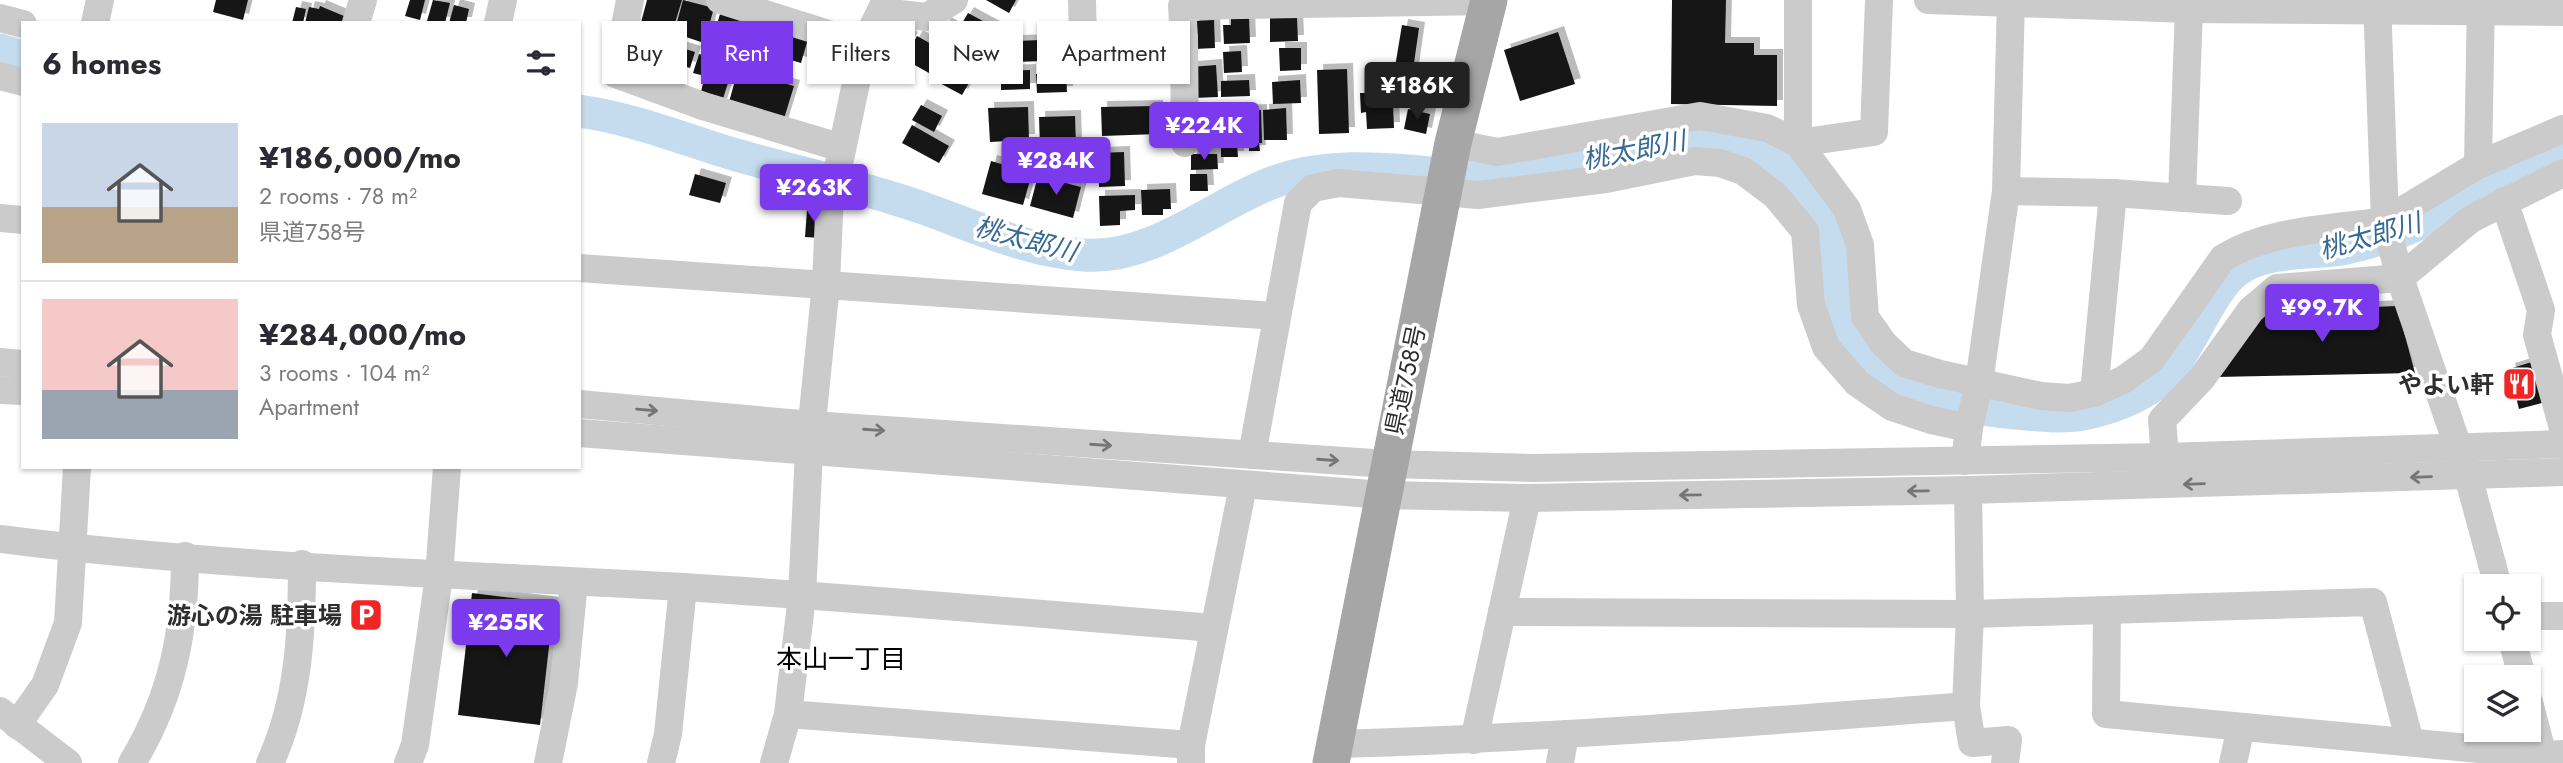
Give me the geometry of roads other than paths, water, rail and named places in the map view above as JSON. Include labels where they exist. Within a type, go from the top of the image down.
[{"type":"main road","name":"県道758号","points":[[1334,753],[1453,143],[1489,1]]},
{"type":"street","points":[[95,21],[100,0]]},
{"type":"street","points":[[498,21],[503,0]]},
{"type":"street","points":[[630,0],[616,74],[702,106],[842,148]]},
{"type":"street","points":[[720,0],[807,27]]},
{"type":"street","points":[[884,6],[927,16],[954,0]]},
{"type":"street","points":[[1082,0],[1083,21]]},
{"type":"street","points":[[1798,0],[1798,143]]},
{"type":"street","points":[[1798,143],[1874,132],[1879,0]]},
{"type":"street","points":[[1928,0],[2189,9],[2481,5],[2563,12]]},
{"type":"street","points":[[1183,21],[1182,6],[1283,2],[1489,1]]},
{"type":"street","points":[[1965,461],[1979,383],[2006,191],[2011,1]]},
{"type":"street","points":[[2478,165],[2481,5]]},
{"type":"street","points":[[2377,6],[2385,221],[2398,268],[2468,475],[2495,574]]},
{"type":"street","points":[[2182,198],[2189,9]]},
{"type":"street","points":[[0,18],[21,23]]},
{"type":"street","points":[[0,76],[21,81]]},
{"type":"street","points":[[774,763],[788,714],[802,596],[811,439],[826,284],[830,194],[856,84]]},
{"type":"street","points":[[1184,84],[1185,143]]},
{"type":"street","points":[[1453,143],[1497,152],[1700,116],[1767,128],[1798,143],[1847,209],[1860,245],[1865,317],[1884,344],[1904,363],[1979,383],[2069,398],[2094,393],[2123,380],[2152,359],[2206,280],[2223,258],[2231,253],[2277,237],[2385,221],[2478,165],[2563,129]]},
{"type":"street","points":[[1252,455],[1275,316],[1298,203],[1313,188],[1339,183],[1478,195],[1606,179],[1695,161],[1720,163],[1743,170],[1775,195],[1805,231],[1811,305],[1826,347],[1857,383],[1892,407],[1931,420],[1969,428]]},
{"type":"street","points":[[2165,457],[2162,420],[2202,378],[2251,310],[2277,288],[2398,268],[2471,219],[2563,173]]},
{"type":"street","points":[[2006,191],[2113,193],[2228,201]]},
{"type":"street","points":[[2094,393],[2113,193]]},
{"type":"street","points":[[2504,201],[2552,310],[2537,334],[2563,428]]},
{"type":"street","points":[[0,218],[21,220]]},
{"type":"street","points":[[581,268],[1275,316]]},
{"type":"street","points":[[0,362],[21,364]]},
{"type":"street","points":[[0,390],[21,391]]},
{"type":"street","points":[[581,404],[811,439],[1242,486],[1386,480],[1533,468],[2165,457],[2563,444]]},
{"type":"street","points":[[581,433],[1252,455],[1386,480],[1527,498],[1968,490],[2563,472]]},
{"type":"street","points":[[68,763],[9,718],[45,685],[68,623],[77,469]]},
{"type":"street","points":[[408,763],[415,745],[439,576],[447,469]]},
{"type":"street","points":[[788,714],[1191,754],[1242,486]]},
{"type":"street","points":[[1968,490],[1970,614],[1966,706],[1972,743],[2008,740],[2005,763]]},
{"type":"street","points":[[1474,740],[1527,498]]},
{"type":"street","points":[[0,539],[72,548],[439,576],[683,587],[1214,628]]},
{"type":"street","points":[[132,763],[166,693],[185,605],[185,556]]},
{"type":"street","points":[[270,763],[293,694],[302,626],[302,564]]},
{"type":"street","points":[[548,763],[564,683],[573,582]]},
{"type":"street","points":[[661,763],[668,734],[683,587]]},
{"type":"street","points":[[1502,612],[1970,614],[2373,602],[2410,742]]},
{"type":"street","points":[[2107,610],[2106,714],[2550,757],[2541,733]]},
{"type":"street","points":[[2541,616],[2563,616]]},
{"type":"street","points":[[1334,753],[1474,740],[1966,706]]},
{"type":"street","points":[[2233,763],[2241,726]]},
{"type":"street","points":[[1560,763],[1565,734]]},
{"type":"waterway","name":"桃太郎川","points":[[0,50],[21,56]]},
{"type":"waterway","name":"桃太郎川","points":[[581,111],[637,124],[733,154],[874,192],[1042,249],[1084,255],[1110,254],[1159,240],[1251,192],[1305,173],[1336,169],[1461,175],[1524,173],[1672,139],[1701,136],[1733,140],[1783,164],[1797,176],[1820,205],[1833,244],[1839,301],[1850,338],[1865,360],[1885,377],[1909,390],[1962,406],[2058,416],[2083,414],[2112,406],[2131,399],[2157,383],[2178,359],[2215,295],[2235,272],[2247,264],[2275,256],[2346,248],[2403,231],[2458,205],[2563,148]]},
{"type":"place","name":"やよい軒","points":[[2519,384]]},
{"type":"place","name":"游心の湯 駐車場","points":[[366,615]]},
{"type":"district","name":"本山一丁目","points":[[841,659]]}]
